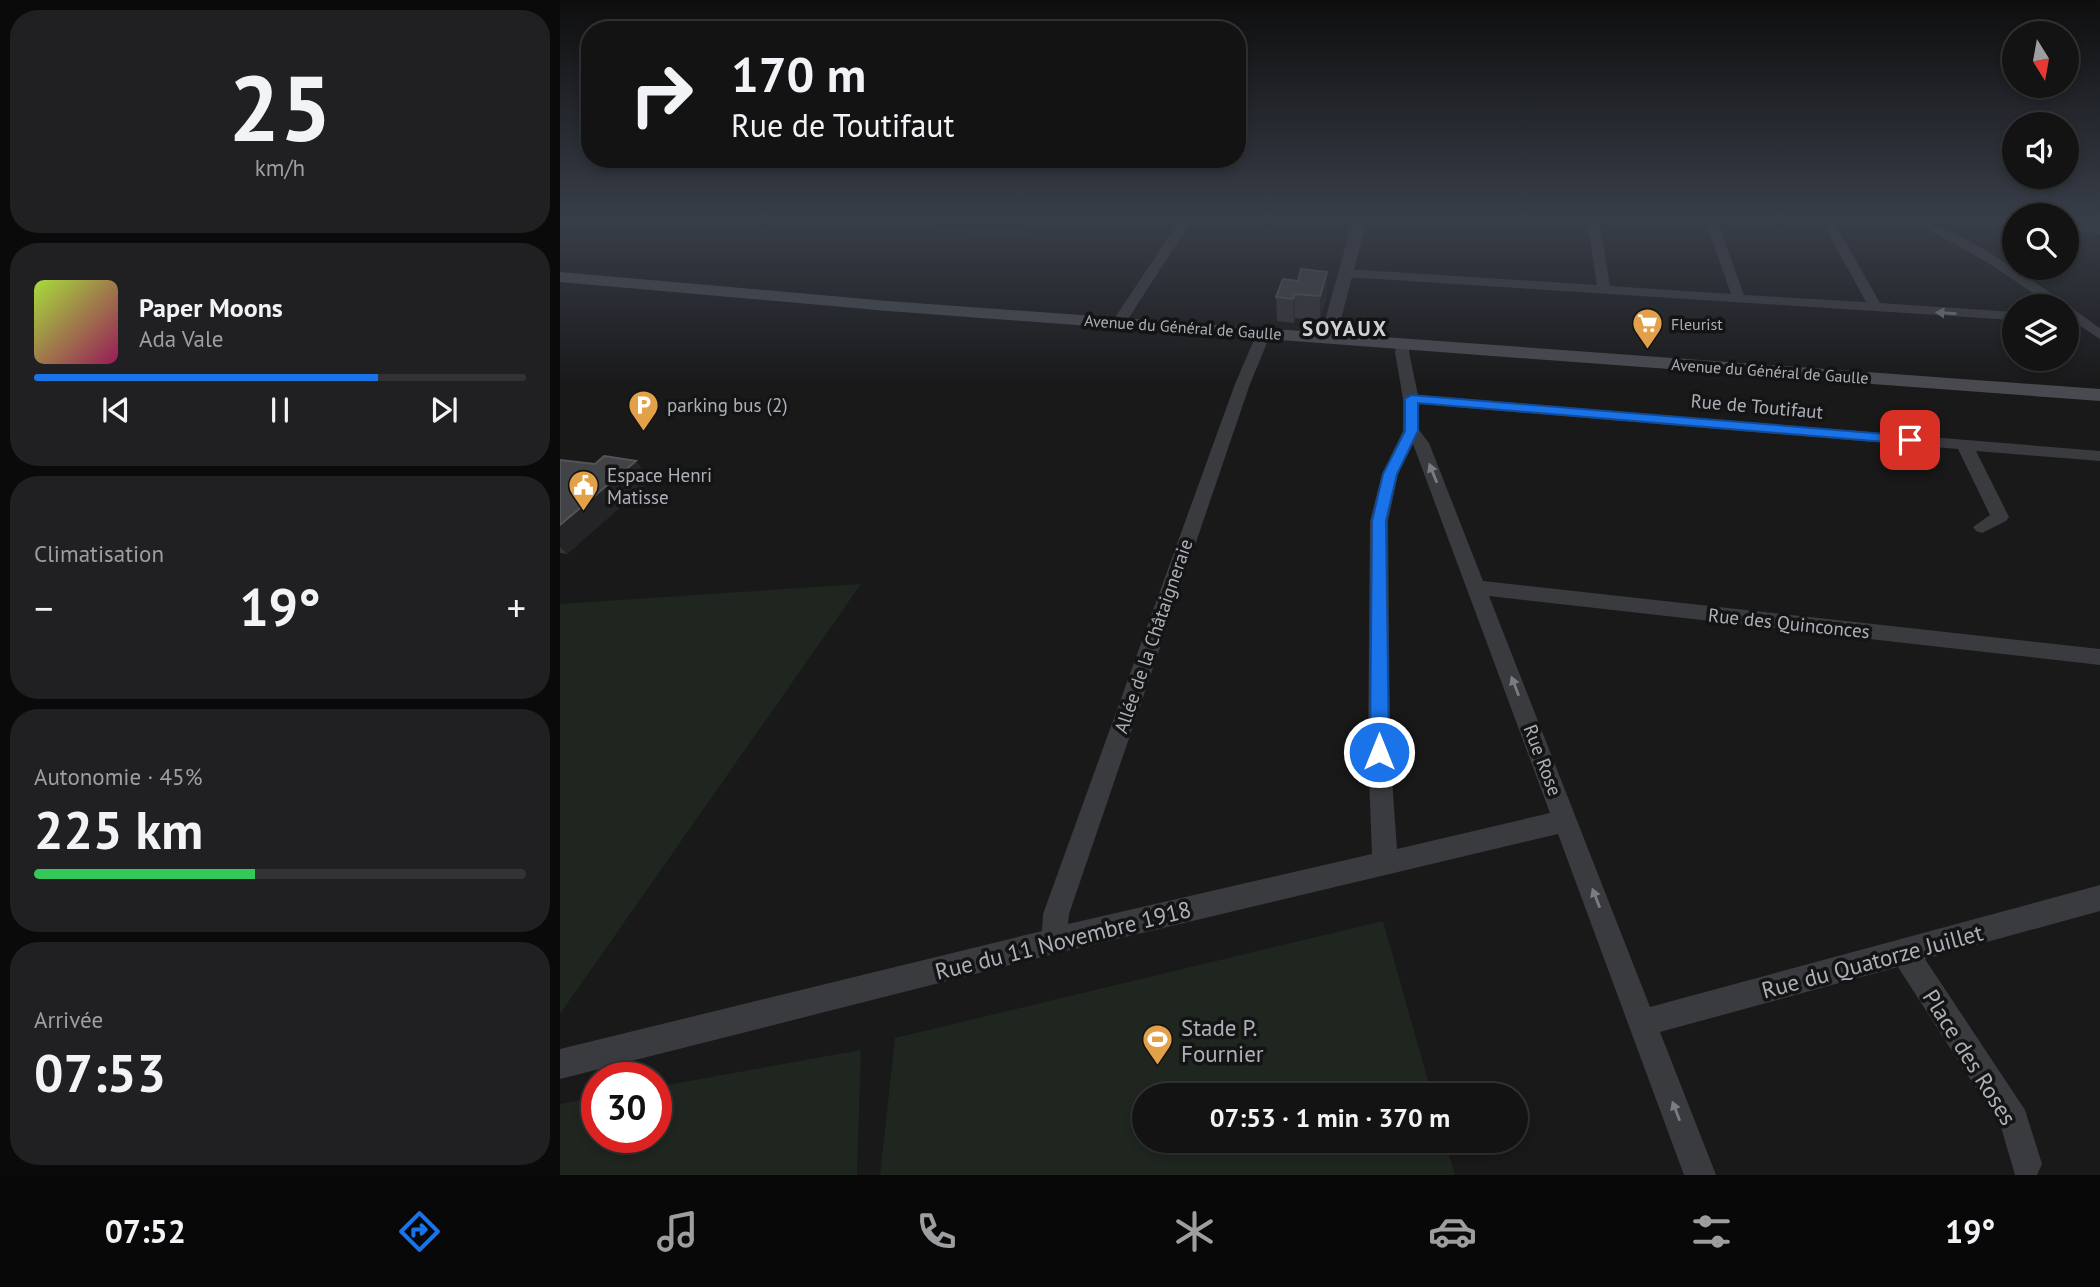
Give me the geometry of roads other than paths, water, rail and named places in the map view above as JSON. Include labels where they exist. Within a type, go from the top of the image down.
[{"type":"main road","name":"Avenue du Général de Gaulle","points":[[560,276],[823,300],[2100,395]]},
{"type":"street","points":[[1122,322],[1122,316],[1149,275]]},
{"type":"street","points":[[1328,338],[1345,275]]},
{"type":"street","points":[[1376,275],[2002,315]]},
{"type":"street","points":[[1602,275],[1604,289]]},
{"type":"street","points":[[1730,275],[1738,299]]},
{"type":"street","points":[[1857,275],[1875,308]]},
{"type":"street","points":[[2015,275],[2043,294]]},
{"type":"street","points":[[2079,319],[2100,321]]},
{"type":"street","points":[[2079,323],[2100,335]]},
{"type":"street","name":"Allée de la Châtaigneraie","points":[[1054,942],[1056,914],[1185,545],[1232,422],[1254,353],[1264,333]]},
{"type":"street","name":"Rue Rose","points":[[1404,343],[1402,352],[1411,399],[1411,431],[1421,443],[1479,588],[1700,1175]]},
{"type":"street","name":"Rue de Toutifaut","points":[[1411,399],[2100,456]]},
{"type":"street","points":[[1385,864],[1379,752],[1379,521],[1390,474],[1411,431]]},
{"type":"street","points":[[1964,444],[2000,517],[1982,527]]},
{"type":"street","name":"Rue des Quinconces","points":[[1479,588],[2100,657]]},
{"type":"street","name":"Rue du 11 Novembre 1918","points":[[560,1064],[1054,942],[1566,821]]},
{"type":"street","name":"Rue du Quatorze Juillet","points":[[1643,1023],[2100,898]]},
{"type":"street","name":"Place des Roses","points":[[1905,953],[2014,1121],[2026,1164]]},
{"type":"place","name":"Fleurist","points":[[1648,351]]},
{"type":"place","name":"parking bus (2)","points":[[644,432]]},
{"type":"place","name":"Espace Henri Matisse","points":[[584,513]]},
{"type":"place","name":"Stade P. Fournier","points":[[1158,1067]]},
{"type":"district","name":"SOYAUX","points":[[1345,328]]}]
